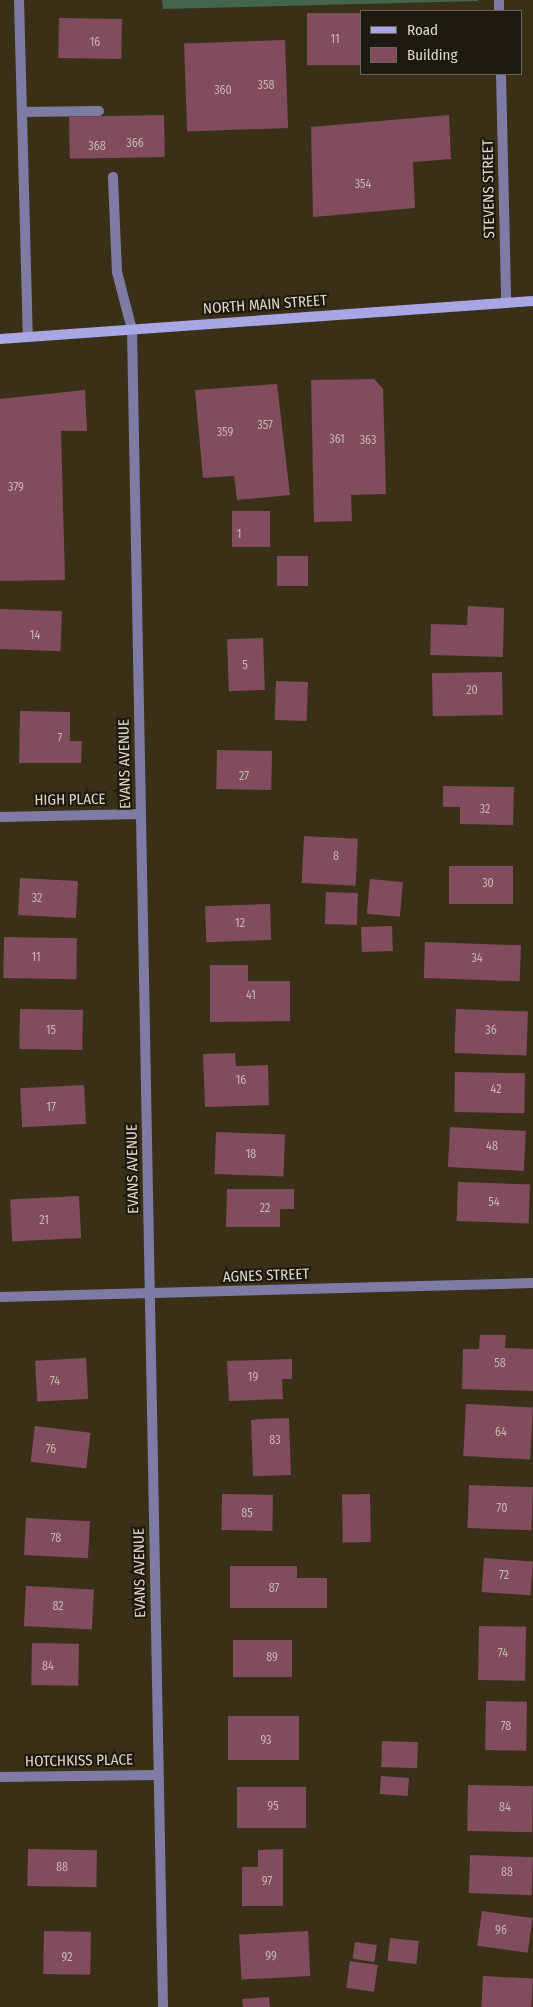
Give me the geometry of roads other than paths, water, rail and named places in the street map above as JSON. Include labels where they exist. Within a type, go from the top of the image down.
[{"type":"main road","name":"NORTH MAIN STREET","points":[[0,339],[533,302]]},
{"type":"street","points":[[18,0],[28,337]]},
{"type":"street","name":"STEVENS STREET","points":[[501,75],[506,303]]},
{"type":"street","points":[[22,112],[99,111]]},
{"type":"street","name":"EVANS AVENUE","points":[[113,177],[117,272],[132,330],[163,2007]]},
{"type":"street","name":"HIGH PLACE","points":[[0,817],[141,814]]},
{"type":"street","name":"AGNES STREET","points":[[0,1297],[533,1284]]},
{"type":"street","name":"HOTCHKISS PLACE","points":[[0,1777],[158,1774]]}]
